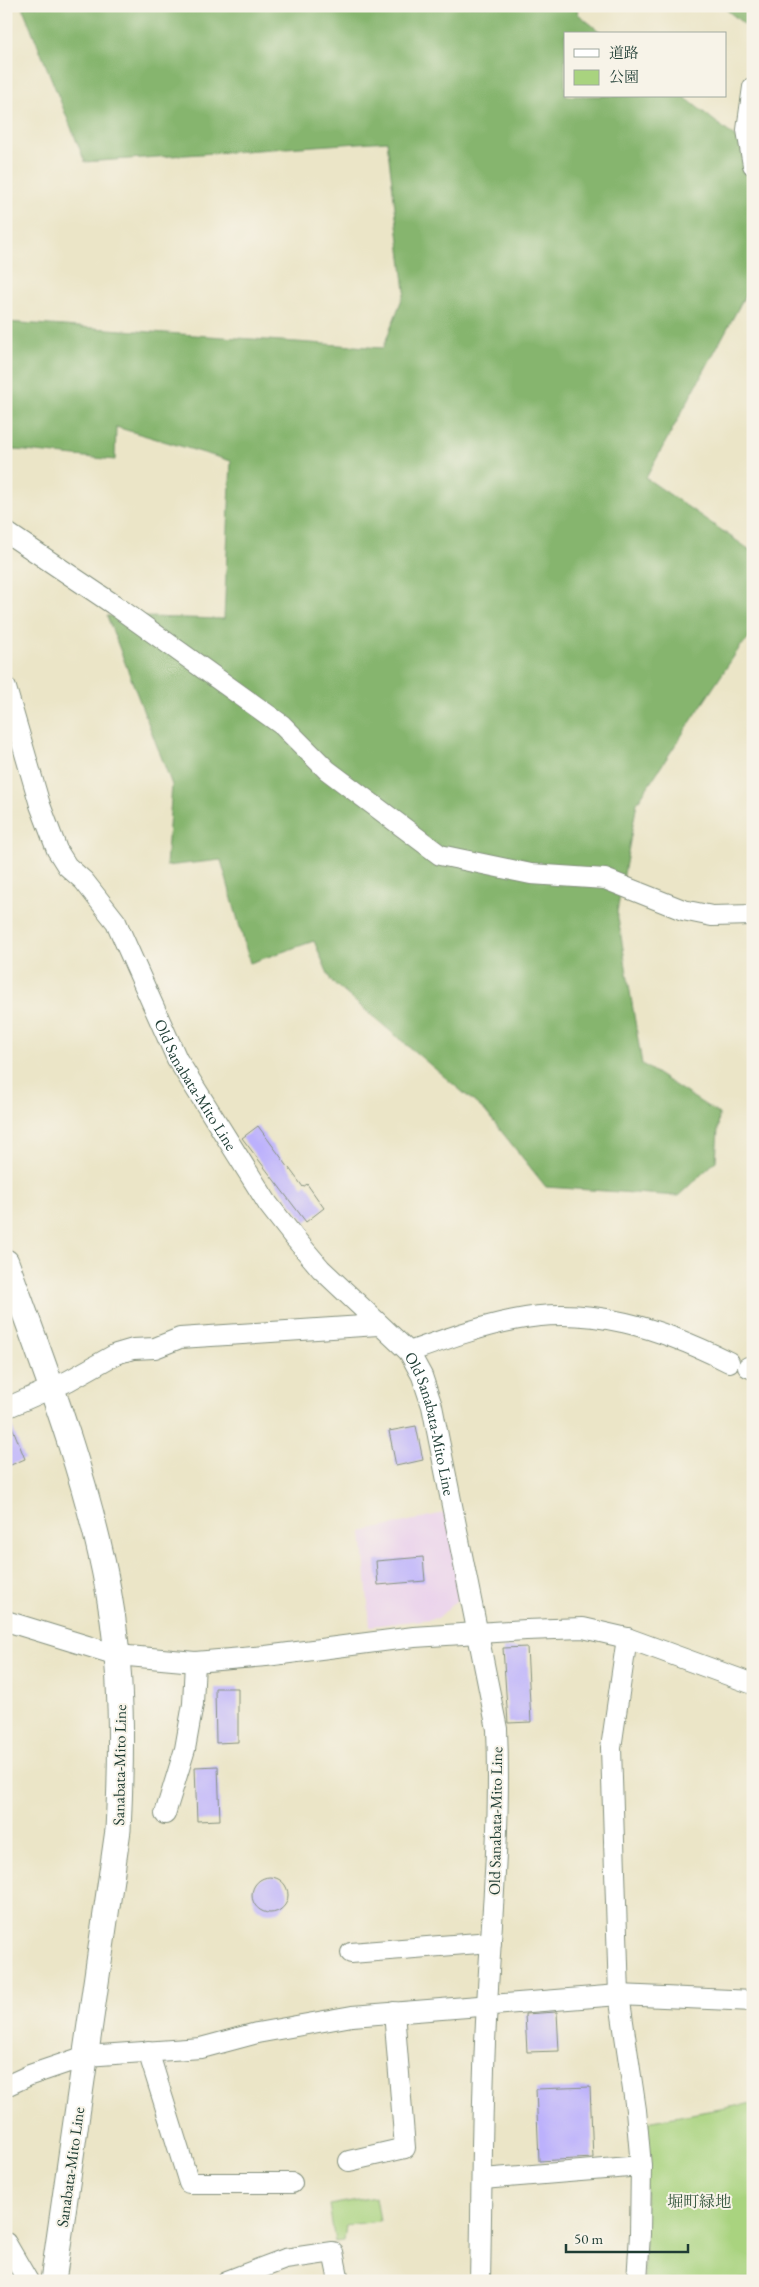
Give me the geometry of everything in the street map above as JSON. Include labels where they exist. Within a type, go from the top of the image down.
[{"type":"main road","name":"Sanabata-Mito Line","points":[[6,1262],[76,1459],[92,1516],[109,1591],[120,1699],[121,1766],[118,1830],[53,2281]]},
{"type":"street","points":[[753,87],[747,130],[753,165]]},
{"type":"street","points":[[6,532],[113,604],[282,725],[327,770],[440,855],[531,874],[605,879],[683,910],[712,916],[753,914]]},
{"type":"street","name":"Old Sanabata-Mito Line","points":[[7,696],[40,805],[57,850],[67,866],[84,881],[116,922],[177,1059],[268,1204],[322,1269],[378,1325],[409,1352],[422,1376],[432,1406],[497,1729],[498,1761],[487,2006],[480,2281]]},
{"type":"street","points":[[409,1352],[515,1320],[550,1315],[621,1320],[695,1345],[743,1366]]},
{"type":"street","points":[[6,1408],[68,1381],[116,1354],[133,1349],[155,1348],[180,1338],[378,1325]]},
{"type":"street","points":[[6,1621],[117,1655],[195,1662],[266,1656],[414,1638],[583,1628],[628,1638],[753,1684]]},
{"type":"street","points":[[628,1638],[611,1748],[619,1995],[636,2110],[641,2166],[637,2281]]},
{"type":"street","points":[[165,1814],[186,1749],[193,1704],[195,1662]]},
{"type":"street","points":[[350,1953],[491,1942]]},
{"type":"street","points":[[6,2086],[30,2075],[86,2056],[201,2048],[267,2031],[352,2016],[619,1995],[753,2001]]},
{"type":"street","points":[[349,2161],[405,2148],[394,2012]]},
{"type":"street","points":[[148,2051],[189,2183],[292,2183]]},
{"type":"street","points":[[482,2178],[641,2166]]},
{"type":"street","points":[[6,2243],[28,2281]]},
{"type":"street","points":[[227,2281],[285,2259],[333,2252],[339,2281]]},
{"type":"shaded area","points":[[448,1512],[463,1594],[438,1618],[370,1626],[362,1532]]},
{"type":"green space","points":[[22,6],[577,6],[578,14],[600,32],[564,32],[564,98],[686,98],[740,141],[746,172],[753,175],[753,281],[646,478],[753,552],[753,635],[740,647],[637,803],[617,912],[642,1064],[719,1114],[716,1161],[678,1196],[546,1187],[485,1111],[331,981],[314,941],[250,963],[221,860],[166,866],[172,785],[107,616],[224,619],[231,461],[116,427],[115,460],[6,449],[6,322],[383,348],[405,291],[387,141],[85,162]]},
{"type":"green space","points":[[722,6],[753,6],[751,30]]},
{"type":"green space","name":"堀町緑地","points":[[753,2103],[753,2279],[644,2281],[646,2122]]},
{"type":"green space","points":[[376,2197],[380,2221],[346,2225],[344,2241],[335,2242],[329,2205]]},
{"type":"building","points":[[258,1126],[303,1187],[307,1184],[324,1208],[306,1222],[242,1138]]},
{"type":"building","points":[[9,1419],[25,1459],[6,1467],[6,1420]]},
{"type":"building","points":[[416,1426],[423,1460],[396,1466],[389,1431]]},
{"type":"building","points":[[423,1557],[425,1581],[378,1585],[376,1561]]},
{"type":"building","points":[[527,1647],[531,1722],[508,1723],[503,1648]]},
{"type":"building","points":[[215,1688],[238,1688],[238,1742],[216,1743]]},
{"type":"building","points":[[218,1766],[220,1820],[197,1821],[195,1767]]},
{"type":"building","points":[[270,1877],[277,1878],[283,1882],[287,1888],[287,1902],[283,1908],[277,1912],[270,1913],[263,1912],[257,1908],[253,1902],[252,1895],[253,1888],[257,1882],[263,1878]]},
{"type":"building","points":[[557,2012],[559,2051],[527,2052],[525,2014]]},
{"type":"building","points":[[590,2087],[593,2158],[539,2161],[536,2089]]}]
